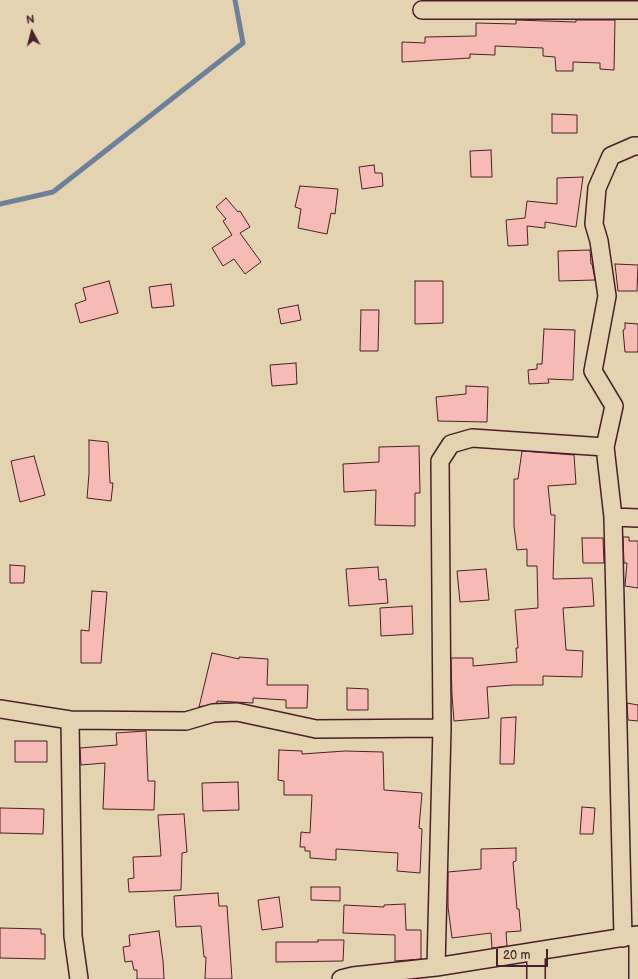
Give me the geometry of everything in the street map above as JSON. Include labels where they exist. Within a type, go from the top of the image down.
[{"type":"street","points":[[422,10],[554,5],[638,10]]},
{"type":"street","points":[[638,146],[634,146],[611,156],[597,188],[594,224],[599,241],[607,296],[593,371],[614,406],[605,447],[613,517],[633,936],[638,979]]},
{"type":"street","points":[[436,967],[442,728],[440,461],[451,444],[472,438],[605,447]]},
{"type":"street","points":[[613,517],[638,518]]},
{"type":"street","points":[[0,709],[70,720],[186,721],[213,713],[237,712],[316,729],[442,728]]},
{"type":"street","points":[[70,720],[73,936],[78,979]]},
{"type":"street","points":[[341,979],[352,976],[381,976],[633,936]]},
{"type":"street","points":[[536,952],[536,979]]},
{"type":"building","points":[[516,20],[576,22],[576,20],[615,20],[614,70],[600,69],[600,63],[573,62],[573,71],[556,71],[555,57],[543,56],[543,48],[495,46],[495,55],[470,54],[470,58],[402,62],[402,42],[425,43],[425,37],[476,36],[476,23],[516,24]]},
{"type":"building","points":[[552,114],[577,115],[577,133],[552,133]]},
{"type":"building","points":[[491,150],[492,177],[471,177],[470,151]]},
{"type":"building","points":[[374,165],[375,173],[382,173],[383,186],[362,189],[359,167]]},
{"type":"building","points":[[583,177],[576,227],[545,222],[545,228],[527,226],[528,245],[508,246],[506,220],[525,218],[527,201],[557,204],[557,178]]},
{"type":"building","points":[[300,186],[338,189],[335,214],[331,213],[327,234],[298,228],[301,209],[295,207]]},
{"type":"building","points":[[226,198],[238,212],[240,211],[250,227],[240,233],[261,262],[245,274],[234,259],[223,266],[212,248],[232,235],[223,221],[226,219],[216,207]]},
{"type":"building","points":[[590,250],[591,264],[595,280],[559,281],[558,251]]},
{"type":"building","points":[[615,264],[638,265],[637,291],[618,291]]},
{"type":"building","points":[[109,281],[118,313],[80,323],[75,304],[86,300],[83,288]]},
{"type":"building","points":[[415,281],[443,281],[443,323],[415,324]]},
{"type":"building","points":[[171,284],[174,306],[152,308],[149,287]]},
{"type":"building","points":[[298,305],[301,320],[281,324],[278,309]]},
{"type":"building","points":[[361,310],[379,310],[378,351],[360,351]]},
{"type":"building","points":[[625,323],[638,324],[638,352],[625,352],[623,330],[625,329]]},
{"type":"building","points":[[544,329],[575,330],[573,380],[548,379],[549,383],[529,384],[528,370],[537,369],[537,364],[542,364]]},
{"type":"building","points":[[296,363],[297,384],[272,386],[270,365]]},
{"type":"building","points":[[466,386],[488,387],[487,422],[438,421],[436,397],[466,394]]},
{"type":"building","points":[[89,440],[108,442],[110,483],[113,483],[111,501],[87,498]]},
{"type":"building","points":[[419,446],[420,493],[415,493],[415,526],[375,525],[376,490],[344,492],[343,464],[379,462],[379,447]]},
{"type":"building","points":[[522,451],[574,455],[576,484],[548,486],[551,515],[555,515],[553,579],[592,578],[594,606],[563,608],[566,650],[583,651],[582,677],[543,676],[543,685],[487,687],[489,718],[454,721],[451,658],[473,658],[473,666],[517,662],[516,648],[518,648],[515,610],[538,608],[537,566],[527,566],[527,549],[517,550],[514,526],[514,479],[518,479]]},
{"type":"building","points":[[34,456],[45,495],[20,502],[11,461]]},
{"type":"building","points":[[623,537],[629,537],[629,541],[638,541],[638,588],[625,586],[627,563],[624,563]]},
{"type":"building","points":[[582,538],[603,538],[604,563],[583,563]]},
{"type":"building","points":[[10,565],[25,566],[24,583],[10,583]]},
{"type":"building","points":[[378,567],[379,580],[386,579],[388,603],[349,606],[346,569]]},
{"type":"building","points":[[486,569],[489,600],[460,602],[457,571]]},
{"type":"building","points":[[92,591],[107,592],[101,663],[81,663],[81,630],[89,631]]},
{"type":"building","points":[[412,606],[413,634],[381,636],[380,608]]},
{"type":"building","points":[[212,653],[239,659],[239,657],[268,659],[267,685],[308,685],[307,708],[286,708],[286,700],[253,698],[253,703],[217,701],[217,703],[199,707]]},
{"type":"building","points":[[347,688],[368,689],[368,710],[347,710]]},
{"type":"building","points":[[627,703],[638,705],[638,721],[628,720]]},
{"type":"building","points":[[516,717],[514,764],[500,764],[501,718]]},
{"type":"building","points":[[146,731],[148,781],[155,781],[154,810],[103,809],[105,763],[81,765],[80,748],[117,745],[116,733]]},
{"type":"building","points":[[15,741],[47,741],[47,762],[15,762]]},
{"type":"building","points":[[279,750],[302,751],[302,754],[345,751],[383,752],[384,790],[422,793],[419,828],[422,829],[420,873],[397,871],[398,853],[336,849],[336,860],[310,858],[310,851],[305,851],[305,847],[300,847],[301,832],[310,833],[312,795],[284,795],[284,781],[278,780]]},
{"type":"building","points":[[238,782],[239,810],[203,811],[202,783]]},
{"type":"building","points":[[582,807],[595,808],[593,834],[580,834]]},
{"type":"building","points":[[0,808],[44,809],[43,834],[0,833]]},
{"type":"building","points":[[184,814],[187,852],[182,853],[181,890],[129,892],[128,879],[134,878],[133,857],[161,856],[158,815]]},
{"type":"building","points":[[516,848],[516,861],[513,862],[517,909],[519,909],[521,931],[506,932],[507,946],[492,948],[491,933],[452,938],[448,907],[448,872],[481,869],[481,849]]},
{"type":"building","points":[[311,887],[340,887],[340,901],[311,900]]},
{"type":"building","points":[[218,893],[219,906],[227,906],[232,979],[205,979],[206,957],[204,957],[201,926],[176,927],[174,896]]},
{"type":"building","points":[[279,897],[283,927],[262,930],[258,900]]},
{"type":"building","points":[[405,904],[406,930],[421,930],[421,959],[395,961],[395,935],[343,933],[344,905],[384,907],[384,905]]},
{"type":"building","points":[[0,928],[41,929],[41,934],[45,934],[45,959],[0,958]]},
{"type":"building","points":[[159,931],[164,979],[137,979],[137,970],[134,970],[132,961],[125,962],[123,947],[130,946],[129,935]]},
{"type":"building","points":[[318,940],[344,940],[343,961],[276,962],[276,942],[318,942]]},
{"type":"waterway","points":[[0,204],[53,192],[243,43],[235,0]]}]
